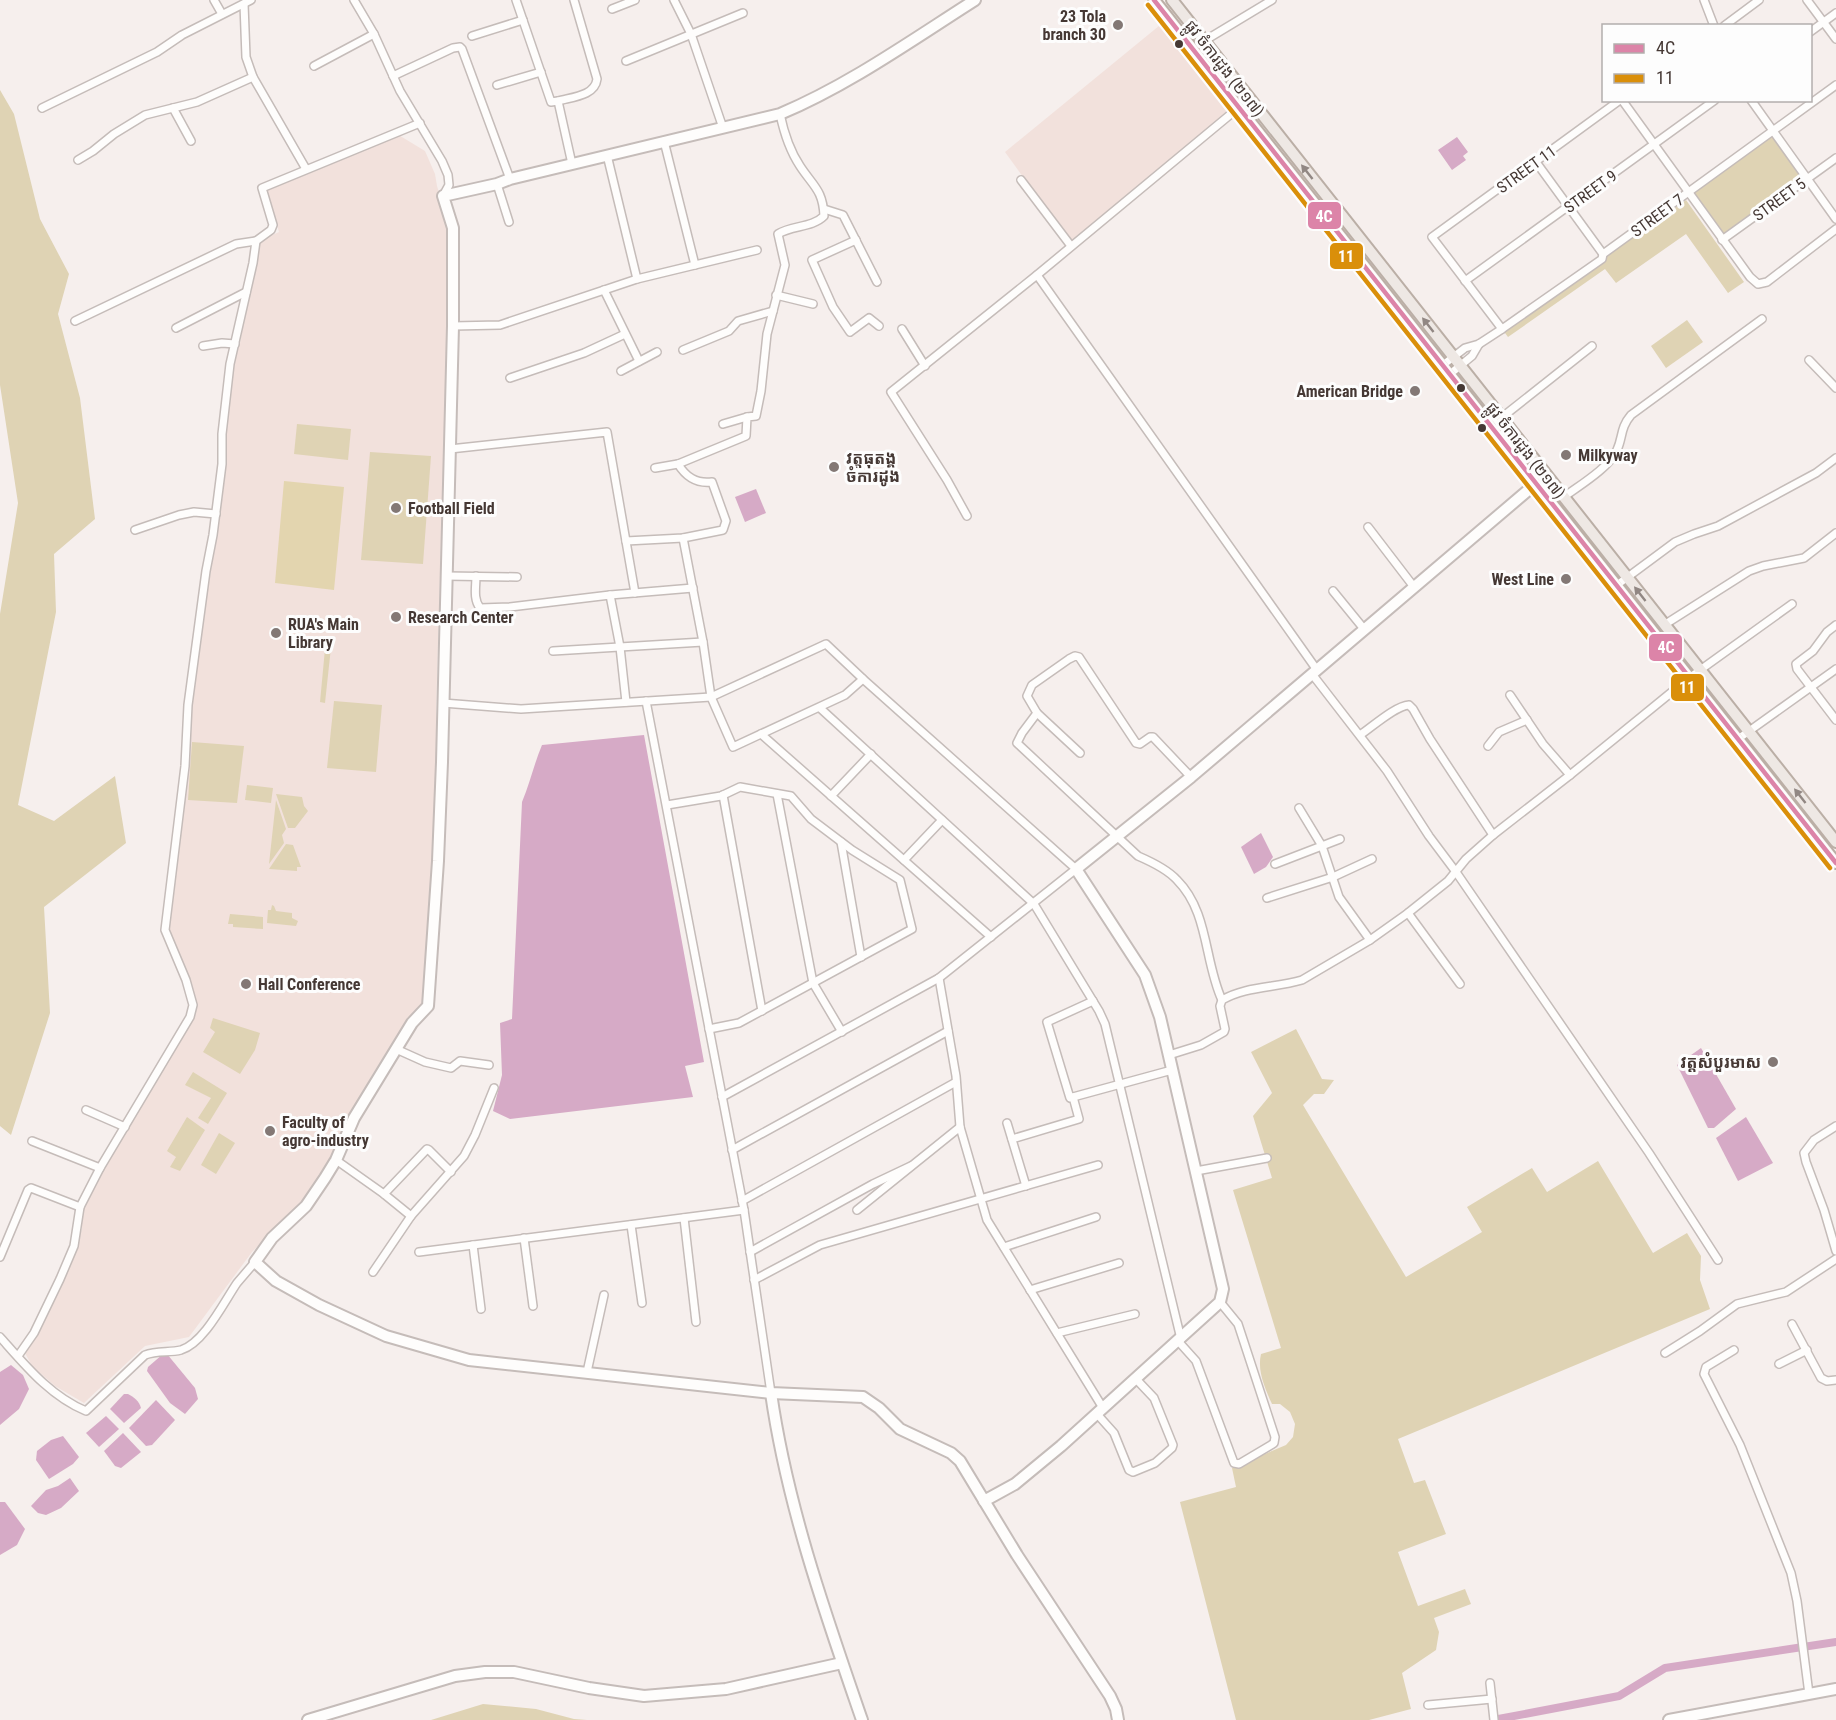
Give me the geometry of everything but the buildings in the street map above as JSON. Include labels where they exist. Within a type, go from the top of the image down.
[{"type":"main road","name":"ផ្លូវ ចំការដូង (២១៧)","points":[[1154,0],[1836,863]]},
{"type":"main road","name":"ផ្លូវ ចំការដូង (២១៧)","points":[[1172,0],[1836,842]]},
{"type":"street","points":[[214,0],[222,14]]},
{"type":"street","points":[[42,108],[157,52],[182,35],[251,0]]},
{"type":"street","points":[[0,1338],[36,1378],[69,1404],[86,1411],[145,1355],[153,1352],[182,1350],[195,1341],[204,1332],[237,1283],[272,1238],[306,1206],[336,1160],[354,1118],[396,1048],[412,1023],[428,1006],[438,850],[443,703],[453,326],[453,228],[443,196],[449,185],[448,175],[354,0]]},
{"type":"street","points":[[516,0],[551,102],[592,91],[596,85],[597,79],[574,0]]},
{"type":"street","points":[[612,9],[635,0]]},
{"type":"street","points":[[675,0],[691,34],[723,128]]},
{"type":"street","points":[[443,196],[780,114],[808,102],[854,76],[975,0]]},
{"type":"street","points":[[1204,41],[1272,0]]},
{"type":"street","points":[[1704,0],[1713,24]]},
{"type":"street","points":[[1727,24],[1759,0]]},
{"type":"street","points":[[1807,0],[1836,39]]},
{"type":"street","points":[[244,4],[246,57],[253,77],[306,170]]},
{"type":"street","points":[[626,61],[743,13]]},
{"type":"street","points":[[1812,31],[1836,14]]},
{"type":"street","points":[[472,36],[523,20]]},
{"type":"street","points":[[314,66],[374,34]]},
{"type":"street","points":[[393,76],[453,48],[460,47],[510,179]]},
{"type":"street","points":[[497,85],[541,72]]},
{"type":"street","points":[[78,160],[145,115],[197,102],[253,77]]},
{"type":"street","name":"STREET 7","points":[[1446,370],[1465,348],[1479,344],[1602,259],[1603,254],[1836,85]]},
{"type":"street","points":[[967,516],[948,480],[891,392],[1037,275],[1249,99]]},
{"type":"street","points":[[558,101],[572,164]]},
{"type":"street","name":"STREET 11","points":[[1465,281],[1432,237],[1618,102]]},
{"type":"street","points":[[1622,102],[1722,240],[1758,284],[1767,282],[1836,229]]},
{"type":"street","name":"STREET 9","points":[[1465,281],[1712,102]]},
{"type":"street","points":[[1752,102],[1836,219]]},
{"type":"street","points":[[173,108],[191,141]]},
{"type":"street","points":[[723,424],[756,416],[767,334],[785,265],[778,234],[822,219],[824,216],[818,188],[800,166],[791,150],[780,114]]},
{"type":"street","points":[[75,321],[236,244],[256,241],[271,230],[273,225],[262,188],[420,123]]},
{"type":"street","points":[[664,141],[695,265]]},
{"type":"street","points":[[607,155],[637,279]]},
{"type":"street","name":"STREET 5","points":[[1722,240],[1836,158]]},
{"type":"street","points":[[1536,162],[1603,254]]},
{"type":"street","points":[[1021,180],[1071,246]]},
{"type":"street","points":[[497,184],[509,222]]},
{"type":"street","points":[[824,209],[843,214],[877,282]]},
{"type":"street","points":[[855,240],[812,260],[832,307],[850,332],[869,318],[879,326]]},
{"type":"street","points":[[18,1356],[34,1333],[74,1246],[80,1207],[100,1168],[190,1017],[193,1005],[186,980],[165,930],[185,766],[188,705],[222,464],[223,423],[230,364],[256,241]]},
{"type":"street","points":[[453,326],[500,325],[637,279],[757,250]]},
{"type":"street","points":[[1037,275],[1314,672],[1387,771],[1429,836],[1649,1153],[1718,1260]]},
{"type":"street","points":[[1465,281],[1502,329]]},
{"type":"street","points":[[604,290],[639,361]]},
{"type":"street","points":[[176,328],[246,292]]},
{"type":"street","points":[[776,295],[813,304]]},
{"type":"street","points":[[683,350],[729,331],[738,321],[772,311]]},
{"type":"street","points":[[1564,497],[1610,461],[1618,449],[1624,423],[1631,415],[1762,320]]},
{"type":"street","points":[[902,329],[925,366]]},
{"type":"street","points":[[510,378],[584,353],[626,334]]},
{"type":"street","points":[[203,346],[222,343],[235,344]]},
{"type":"street","name":"STREET 7","points":[[1446,370],[1456,361],[1472,356],[1479,344]]},
{"type":"street","points":[[1491,426],[1592,346]]},
{"type":"street","points":[[621,371],[657,352]]},
{"type":"street","points":[[1809,360],[1835,386]]},
{"type":"street","points":[[655,468],[678,464],[746,436],[747,417]]},
{"type":"street","points":[[450,449],[607,432],[635,593]]},
{"type":"street","points":[[1617,585],[1675,542],[1718,526],[1816,473],[1836,458]]},
{"type":"street","points":[[626,541],[683,538],[723,530],[726,521],[712,482],[699,483],[684,473],[678,464]]},
{"type":"street","points":[[722,1097],[939,978],[1191,777],[1546,475]]},
{"type":"street","points":[[135,530],[194,512],[216,514]]},
{"type":"street","points":[[1368,527],[1414,587]]},
{"type":"street","points":[[1664,625],[1749,571],[1804,558],[1836,533]]},
{"type":"street","points":[[683,538],[711,697],[733,747],[845,695],[863,679]]},
{"type":"street","points":[[446,576],[517,577]]},
{"type":"street","points":[[476,576],[476,604],[480,608],[510,607],[693,588]]},
{"type":"street","points":[[1333,591],[1364,629]]},
{"type":"street","points":[[610,595],[620,647],[626,702]]},
{"type":"street","points":[[1222,1000],[1245,991],[1302,980],[1370,940],[1448,881],[1466,859],[1493,835],[1570,776],[1689,678],[1792,604]]},
{"type":"street","points":[[1836,625],[1827,632],[1813,651],[1796,664],[1797,669],[1836,720]]},
{"type":"street","points":[[553,651],[703,642]]},
{"type":"street","points":[[443,703],[521,709],[711,697],[826,644],[1076,869],[1145,975],[1160,1017],[1223,1289],[1220,1302],[1100,1411],[1015,1484],[984,1501]]},
{"type":"street","points":[[1080,753],[1037,713],[1027,696],[1028,690],[1069,659],[1075,657],[1079,657],[1136,743],[1140,744],[1150,737],[1153,738],[1191,777]]},
{"type":"street","points":[[1738,739],[1836,669]]},
{"type":"street","points":[[1510,695],[1543,744],[1570,776]]},
{"type":"street","points":[[646,701],[744,1210],[777,1436],[790,1496],[862,1720]]},
{"type":"street","points":[[1360,735],[1397,709],[1409,705],[1493,835]]},
{"type":"street","points":[[820,708],[1034,904],[1106,1024],[1179,1340],[1196,1361],[1234,1463],[1239,1464],[1271,1445],[1275,1437],[1238,1324],[1220,1302]]},
{"type":"street","points":[[1037,713],[1017,743],[1138,856],[1176,878],[1188,892],[1202,921],[1211,969],[1222,1000],[1220,1006],[1225,1029],[1224,1032],[1201,1045],[1169,1055]]},
{"type":"street","points":[[1488,746],[1499,732],[1527,720]]},
{"type":"street","points":[[761,734],[991,938]]},
{"type":"street","points":[[831,796],[871,754]]},
{"type":"street","points":[[667,805],[723,795],[740,788],[791,796],[811,819],[841,842],[900,880],[912,929],[739,1023],[709,1029]]},
{"type":"street","points":[[777,794],[813,983],[842,1032]]},
{"type":"street","points":[[723,795],[762,1011]]},
{"type":"street","points":[[1299,808],[1322,846],[1339,897],[1370,940]]},
{"type":"street","points":[[904,860],[942,820]]},
{"type":"street","points":[[1275,864],[1340,839]]},
{"type":"street","points":[[841,842],[861,957]]},
{"type":"street","points":[[1267,898],[1333,877],[1372,859]]},
{"type":"street","points":[[1408,913],[1460,984]]},
{"type":"street","points":[[939,978],[956,1082],[960,1127],[987,1220],[1057,1333],[1114,1433],[1130,1471],[1133,1472],[1151,1466],[1173,1445],[1154,1398],[1136,1379]]},
{"type":"street","points":[[1093,1001],[1047,1022],[1070,1098],[1172,1070]]},
{"type":"street","points":[[732,1150],[948,1031]]},
{"type":"street","points":[[396,1048],[425,1062],[451,1068],[460,1061],[489,1065]]},
{"type":"street","points":[[742,1201],[956,1082]]},
{"type":"street","points":[[373,1272],[411,1216],[464,1156],[494,1088]]},
{"type":"street","points":[[1012,1139],[1079,1119],[1073,1097]]},
{"type":"street","points":[[86,1110],[125,1127]]},
{"type":"street","points":[[1007,1123],[1026,1186]]},
{"type":"street","points":[[1836,1126],[1814,1140],[1804,1153],[1836,1251]]},
{"type":"street","points":[[857,1210],[960,1127]]},
{"type":"street","points":[[32,1141],[100,1168]]},
{"type":"street","points":[[384,1194],[427,1149],[451,1172]]},
{"type":"street","points":[[1196,1171],[1266,1158]]},
{"type":"street","points":[[336,1160],[411,1216]]},
{"type":"street","points":[[754,1280],[820,1245],[1098,1165]]},
{"type":"street","points":[[750,1252],[873,1184],[911,1166]]},
{"type":"street","points":[[0,1257],[28,1190],[31,1188],[80,1207]]},
{"type":"street","points":[[418,1252],[744,1210]]},
{"type":"street","points":[[1004,1247],[1096,1217]]},
{"type":"street","points":[[684,1218],[696,1322]]},
{"type":"street","points":[[631,1225],[642,1303]]},
{"type":"street","points":[[524,1238],[533,1306]]},
{"type":"street","points":[[473,1245],[481,1309]]},
{"type":"street","points":[[1665,1353],[1737,1304],[1786,1292],[1836,1259]]},
{"type":"street","points":[[255,1262],[276,1281],[319,1305],[386,1336],[469,1360],[771,1393],[862,1397],[879,1408],[900,1429],[956,1456],[1017,1555],[1110,1696],[1118,1720]]},
{"type":"street","points":[[1030,1290],[1119,1263]]},
{"type":"street","points":[[587,1372],[604,1295]]},
{"type":"street","points":[[1057,1333],[1135,1314]]},
{"type":"street","points":[[1792,1324],[1821,1378],[1827,1381],[1836,1380]]},
{"type":"street","points":[[1734,1350],[1706,1367],[1704,1374],[1740,1445],[1791,1573],[1797,1601],[1809,1694]]},
{"type":"street","points":[[1779,1364],[1807,1350]]},
{"type":"street","points":[[308,1720],[455,1676],[485,1672],[514,1672],[589,1688],[644,1696],[726,1689],[842,1663]]},
{"type":"street","points":[[1490,1683],[1494,1717]]},
{"type":"street","points":[[1669,1720],[1836,1689]]},
{"type":"street","points":[[1428,1705],[1492,1699]]},
{"type":"shaded area","points":[[1165,21],[1234,110],[1070,242],[1005,152]]},
{"type":"shaded area","points":[[0,90],[14,114],[40,219],[69,274],[58,314],[80,398],[95,519],[54,554],[56,612],[18,805],[54,821],[115,776],[126,843],[44,907],[50,1013],[11,1135],[0,1126],[0,614],[18,503],[0,385]]},
{"type":"shaded area","points":[[397,134],[425,151],[435,174],[450,230],[436,712],[438,737],[423,1005],[401,1030],[374,1072],[349,1116],[324,1174],[307,1196],[252,1252],[189,1337],[145,1346],[84,1403],[55,1386],[32,1366],[25,1353],[37,1333],[82,1229],[82,1201],[193,1017],[196,1007],[168,929],[195,672],[223,494],[223,457],[233,365],[240,343],[259,241],[279,232],[265,188]]},
{"type":"shaded area","points":[[1772,135],[1802,180],[1723,236],[1692,193]]},
{"type":"shaded area","points":[[1457,137],[1468,152],[1463,156],[1466,160],[1452,170],[1438,150]]},
{"type":"shaded area","points":[[1686,200],[1744,282],[1728,293],[1686,234],[1616,283],[1605,269],[1508,337],[1502,329]]},
{"type":"shaded area","points":[[1687,320],[1703,342],[1666,368],[1651,346]]},
{"type":"shaded area","points":[[297,424],[351,429],[348,460],[294,454]]},
{"type":"shaded area","name":"Football Field","points":[[370,452],[431,456],[423,564],[361,560]]},
{"type":"shaded area","points":[[284,481],[344,487],[334,590],[275,583]]},
{"type":"shaded area","points":[[756,489],[766,513],[745,522],[735,497]]},
{"type":"shaded area","points":[[326,638],[332,638],[325,703],[320,702]]},
{"type":"shaded area","points":[[334,701],[382,705],[376,772],[327,768]]},
{"type":"shaded area","points":[[644,735],[704,1062],[685,1066],[693,1097],[510,1119],[493,1111],[502,1075],[500,1023],[512,1019],[522,802],[537,759],[542,745]]},
{"type":"shaded area","points":[[192,742],[244,746],[237,803],[188,800]]},
{"type":"shaded area","points":[[247,785],[273,788],[271,803],[245,800]]},
{"type":"shaded area","points":[[276,794],[302,797],[308,811],[295,828],[288,828]]},
{"type":"shaded area","points":[[276,800],[286,829],[282,835],[284,843],[269,864]]},
{"type":"shaded area","points":[[1261,833],[1273,857],[1266,867],[1254,874],[1241,847]]},
{"type":"shaded area","points":[[286,844],[293,845],[301,867],[297,867],[297,871],[269,869]]},
{"type":"shaded area","points":[[272,905],[276,911],[292,913],[292,918],[298,921],[296,926],[267,923],[268,910],[271,910]]},
{"type":"shaded area","points":[[230,914],[263,917],[263,929],[233,927],[233,924],[228,924]]},
{"type":"shaded area","points":[[213,1018],[260,1033],[255,1050],[240,1074],[203,1052],[215,1032],[210,1028]]},
{"type":"shaded area","points":[[1296,1029],[1322,1079],[1334,1080],[1324,1094],[1314,1094],[1303,1105],[1406,1277],[1482,1232],[1467,1207],[1532,1168],[1547,1192],[1598,1161],[1653,1253],[1687,1233],[1701,1256],[1700,1280],[1710,1309],[1398,1439],[1414,1483],[1425,1480],[1446,1534],[1398,1552],[1418,1606],[1465,1589],[1471,1604],[1434,1618],[1439,1632],[1436,1650],[1402,1673],[1411,1709],[1369,1720],[1236,1720],[1180,1502],[1236,1487],[1232,1468],[1286,1445],[1293,1437],[1295,1424],[1290,1412],[1280,1404],[1272,1404],[1262,1379],[1261,1354],[1281,1348],[1233,1190],[1272,1178],[1253,1116],[1272,1093],[1251,1052]]},
{"type":"shaded area","points":[[1701,1048],[1736,1109],[1714,1128],[1708,1128],[1677,1065]]},
{"type":"shaded area","points":[[193,1072],[227,1093],[208,1124],[198,1118],[211,1098],[185,1085]]},
{"type":"shaded area","points":[[187,1117],[205,1130],[180,1171],[170,1167],[176,1157],[167,1151]]},
{"type":"shaded area","points":[[1746,1117],[1773,1163],[1738,1181],[1716,1138]]},
{"type":"shaded area","points":[[219,1133],[235,1143],[216,1174],[201,1165]]},
{"type":"shaded area","points":[[163,1354],[167,1354],[195,1388],[198,1399],[185,1414],[170,1403],[147,1371],[148,1367]]},
{"type":"shaded area","points":[[11,1365],[23,1375],[29,1389],[19,1409],[0,1425],[0,1372]]},
{"type":"shaded area","points":[[124,1394],[134,1398],[141,1408],[124,1423],[110,1409]]},
{"type":"shaded area","points":[[156,1400],[175,1420],[152,1445],[146,1446],[129,1428]]},
{"type":"shaded area","points":[[106,1416],[119,1429],[99,1447],[86,1433]]},
{"type":"shaded area","points":[[123,1433],[141,1452],[121,1468],[115,1466],[104,1451]]},
{"type":"shaded area","points":[[63,1436],[79,1457],[73,1464],[49,1479],[36,1460],[37,1451],[51,1440]]},
{"type":"shaded area","points":[[70,1478],[79,1491],[61,1508],[46,1515],[38,1513],[31,1506],[46,1490]]},
{"type":"shaded area","points":[[0,1502],[5,1502],[25,1529],[17,1545],[0,1555]]},
{"type":"shaded area","points":[[483,1704],[536,1709],[587,1720],[431,1720]]},
{"type":"waterway","points":[[1493,1720],[1619,1696],[1665,1668],[1836,1642]]},
{"type":"transit line","name":"4C","points":[[1154,0],[1836,863]]},
{"type":"transit line","name":"11","points":[[1148,5],[1830,868]]},
{"type":"place","name":"23 Tola branch 30","points":[[1118,25]]},
{"type":"place","name":"American Bridge","points":[[1415,391]]},
{"type":"place","name":"Milkyway","points":[[1566,455]]},
{"type":"place","name":"វត្តធុតង្គ ចំការដូង","points":[[834,467]]},
{"type":"place","name":"Football Field","points":[[396,508]]},
{"type":"place","name":"West Line","points":[[1566,579]]},
{"type":"place","name":"Research Center","points":[[396,617]]},
{"type":"place","name":"RUA's Main Library","points":[[276,633]]},
{"type":"place","name":"Hall Conference","points":[[246,984]]},
{"type":"place","name":"វត្តសំបួរមាស","points":[[1773,1062]]},
{"type":"place","name":"Faculty of agro-industry","points":[[270,1131]]}]
